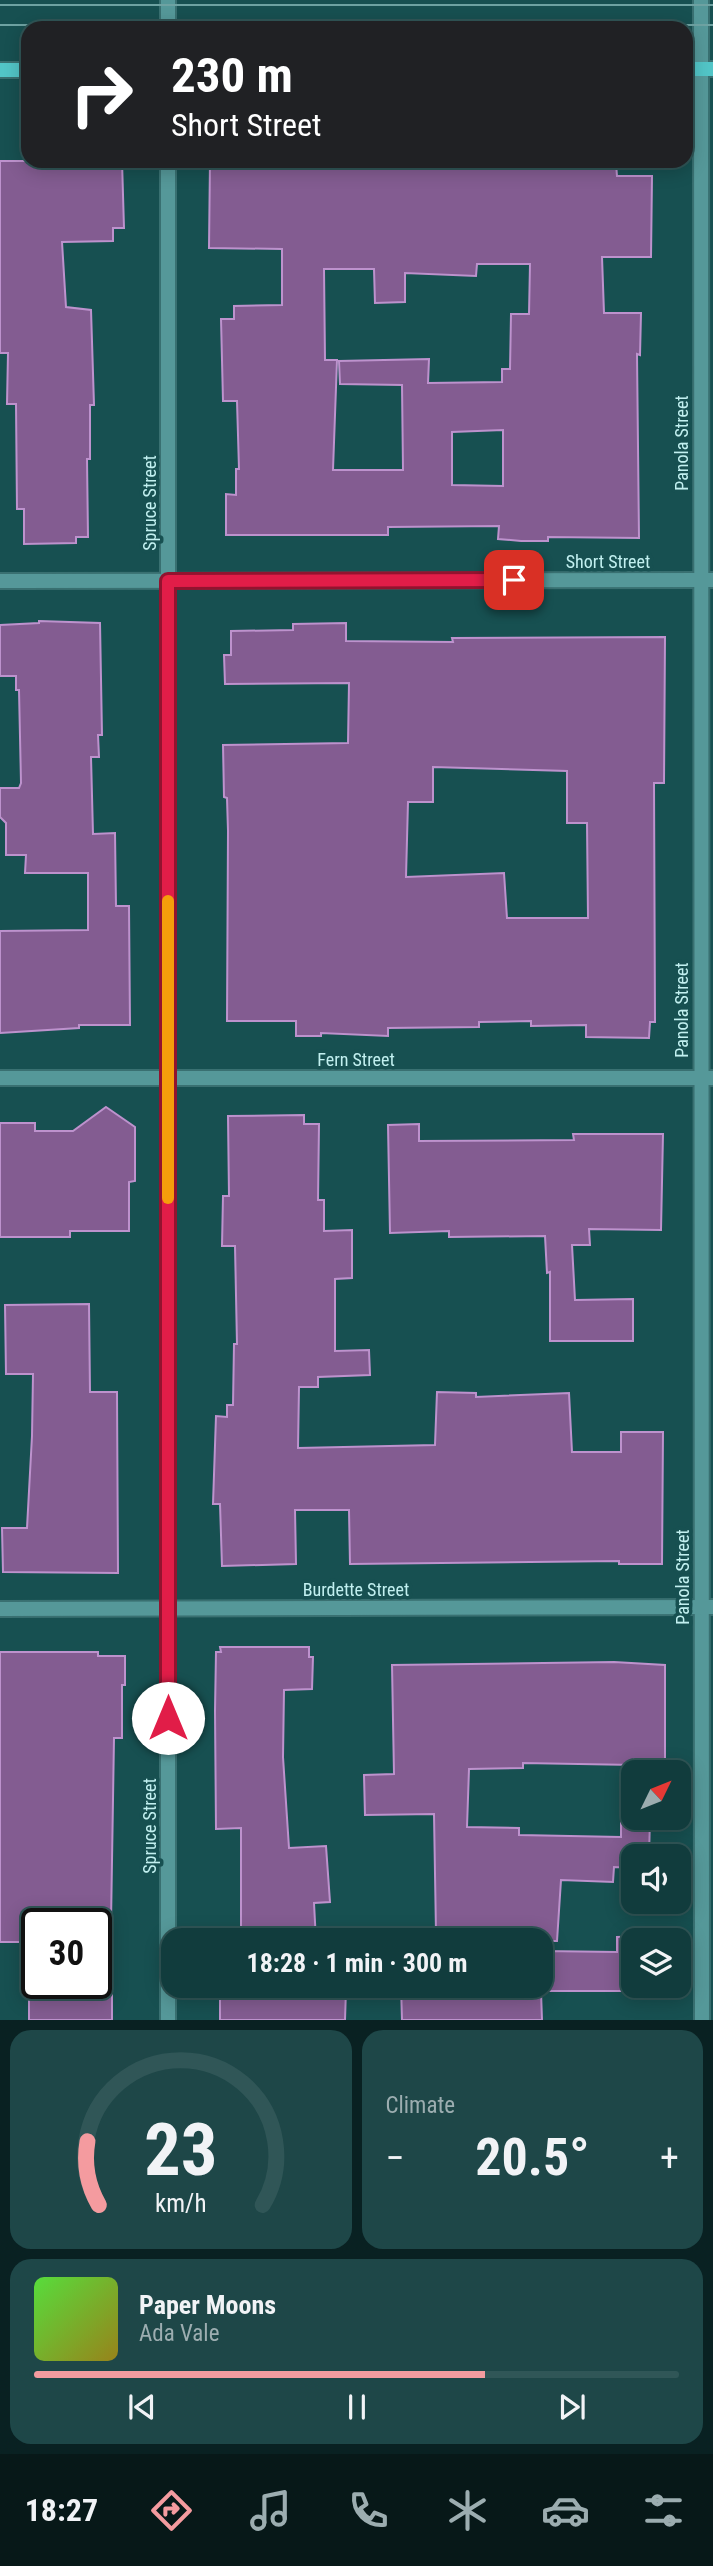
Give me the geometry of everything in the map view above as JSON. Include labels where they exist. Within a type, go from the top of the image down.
[{"type":"main road","points":[[0,70],[21,70]]},
{"type":"street","points":[[168,0],[168,21]]},
{"type":"street","name":"Panola Street","points":[[701,0],[707,580],[707,1607],[702,2020]]},
{"type":"street","name":"Spruce Street","points":[[168,168],[168,2020]]},
{"type":"street","name":"Short Street","points":[[0,581],[707,580]]},
{"type":"street","name":"Fern Street","points":[[0,1079],[707,1078]]},
{"type":"street","name":"Burdette Street","points":[[0,1609],[707,1607]]},
{"type":"building","points":[[0,161],[21,161],[21,168],[122,168],[124,228],[113,228],[113,241],[62,242],[66,307],[91,310],[94,405],[90,405],[90,459],[87,459],[88,537],[76,537],[76,543],[24,544],[24,509],[17,509],[16,404],[7,404],[8,353],[0,353]]},
{"type":"building","points":[[210,168],[616,168],[617,176],[652,176],[651,257],[602,257],[604,313],[641,313],[640,355],[637,354],[639,538],[548,537],[548,541],[521,541],[498,539],[499,526],[388,527],[388,535],[226,535],[226,494],[236,495],[236,469],[239,469],[237,401],[223,401],[221,319],[234,319],[234,306],[282,305],[282,249],[209,248]],"holes":[[[477,264],[530,264],[529,314],[511,314],[510,369],[502,369],[502,382],[428,383],[429,359],[339,361],[340,384],[402,385],[403,470],[333,470],[337,360],[325,360],[324,269],[374,269],[375,303],[405,302],[405,273],[476,276]],[[503,430],[503,486],[452,485],[452,432]]]},
{"type":"building","points":[[39,621],[100,623],[102,735],[98,735],[99,757],[91,757],[93,834],[115,833],[116,906],[129,906],[130,1025],[79,1025],[79,1028],[0,1033],[0,931],[88,930],[88,873],[25,873],[26,855],[6,855],[6,823],[0,817],[0,788],[19,788],[21,783],[19,690],[16,690],[16,676],[0,676],[0,625]]},
{"type":"building","points":[[346,623],[346,641],[453,642],[452,638],[665,637],[664,783],[654,783],[655,1022],[650,1022],[649,1038],[586,1037],[586,1025],[531,1026],[531,1021],[479,1022],[479,1027],[388,1028],[388,1036],[321,1033],[321,1036],[296,1036],[296,1021],[227,1021],[228,831],[223,745],[348,743],[349,683],[225,684],[224,655],[231,655],[231,631],[293,630],[293,624]],"holes":[[[433,767],[567,771],[567,823],[587,823],[588,918],[507,918],[504,873],[406,877],[408,802],[433,802]]]},
{"type":"building","points":[[106,1107],[135,1127],[135,1181],[129,1182],[129,1231],[70,1231],[70,1237],[0,1237],[0,1123],[35,1123],[35,1131],[73,1131]]},
{"type":"building","points":[[304,1115],[304,1124],[319,1124],[318,1200],[324,1200],[324,1231],[352,1230],[352,1278],[335,1279],[335,1351],[369,1350],[370,1375],[318,1377],[318,1387],[299,1387],[298,1448],[435,1445],[437,1392],[476,1393],[476,1397],[569,1393],[572,1452],[621,1452],[621,1432],[663,1432],[662,1564],[619,1564],[619,1561],[350,1564],[349,1510],[295,1510],[296,1564],[222,1566],[220,1504],[213,1504],[216,1416],[227,1417],[227,1405],[233,1405],[234,1344],[237,1344],[235,1246],[222,1246],[223,1196],[229,1196],[228,1116]]},
{"type":"building","points":[[419,1124],[419,1141],[574,1140],[573,1134],[663,1134],[661,1230],[589,1229],[590,1245],[572,1245],[575,1300],[633,1299],[633,1341],[550,1341],[550,1272],[547,1273],[545,1236],[449,1237],[449,1231],[390,1233],[388,1125]]},
{"type":"building","points":[[89,1304],[90,1392],[117,1392],[118,1573],[3,1572],[2,1528],[27,1528],[33,1374],[6,1374],[5,1305]]},
{"type":"building","points":[[220,1647],[309,1647],[309,1657],[313,1657],[312,1689],[284,1690],[283,1757],[289,1848],[326,1846],[330,1902],[314,1903],[315,1928],[241,1928],[241,1828],[216,1829],[216,1652],[221,1652]]},
{"type":"building","points":[[0,1652],[98,1652],[98,1656],[125,1656],[122,1738],[114,1738],[111,1908],[21,1908],[21,1942],[0,1942]]},
{"type":"building","points":[[614,1662],[665,1665],[665,1759],[621,1760],[621,1765],[523,1763],[523,1768],[469,1769],[467,1827],[519,1828],[519,1835],[621,1837],[621,1830],[650,1830],[649,1844],[621,1844],[621,1867],[614,1867],[613,1882],[561,1880],[557,1941],[553,1941],[553,1928],[436,1928],[434,1814],[365,1815],[364,1775],[394,1774],[392,1665]]},
{"type":"building","points":[[617,1937],[621,1937],[621,1991],[553,1991],[553,1951],[617,1952]]},
{"type":"building","points":[[220,1998],[346,1998],[345,2020],[220,2020]]},
{"type":"building","points":[[401,1998],[541,1998],[542,2020],[402,2020]]},
{"type":"building","points":[[29,1999],[112,1999],[112,2020],[29,2020]]},
{"type":"tram line","points":[[0,5],[713,5]]},
{"type":"tram line","points":[[0,25],[21,25]]},
{"type":"tram line","points":[[693,25],[713,25]]},
{"type":"slow traffic","points":[[168,901],[168,1198]]},
{"type":"route","points":[[168,1718],[168,581],[514,580]]}]
